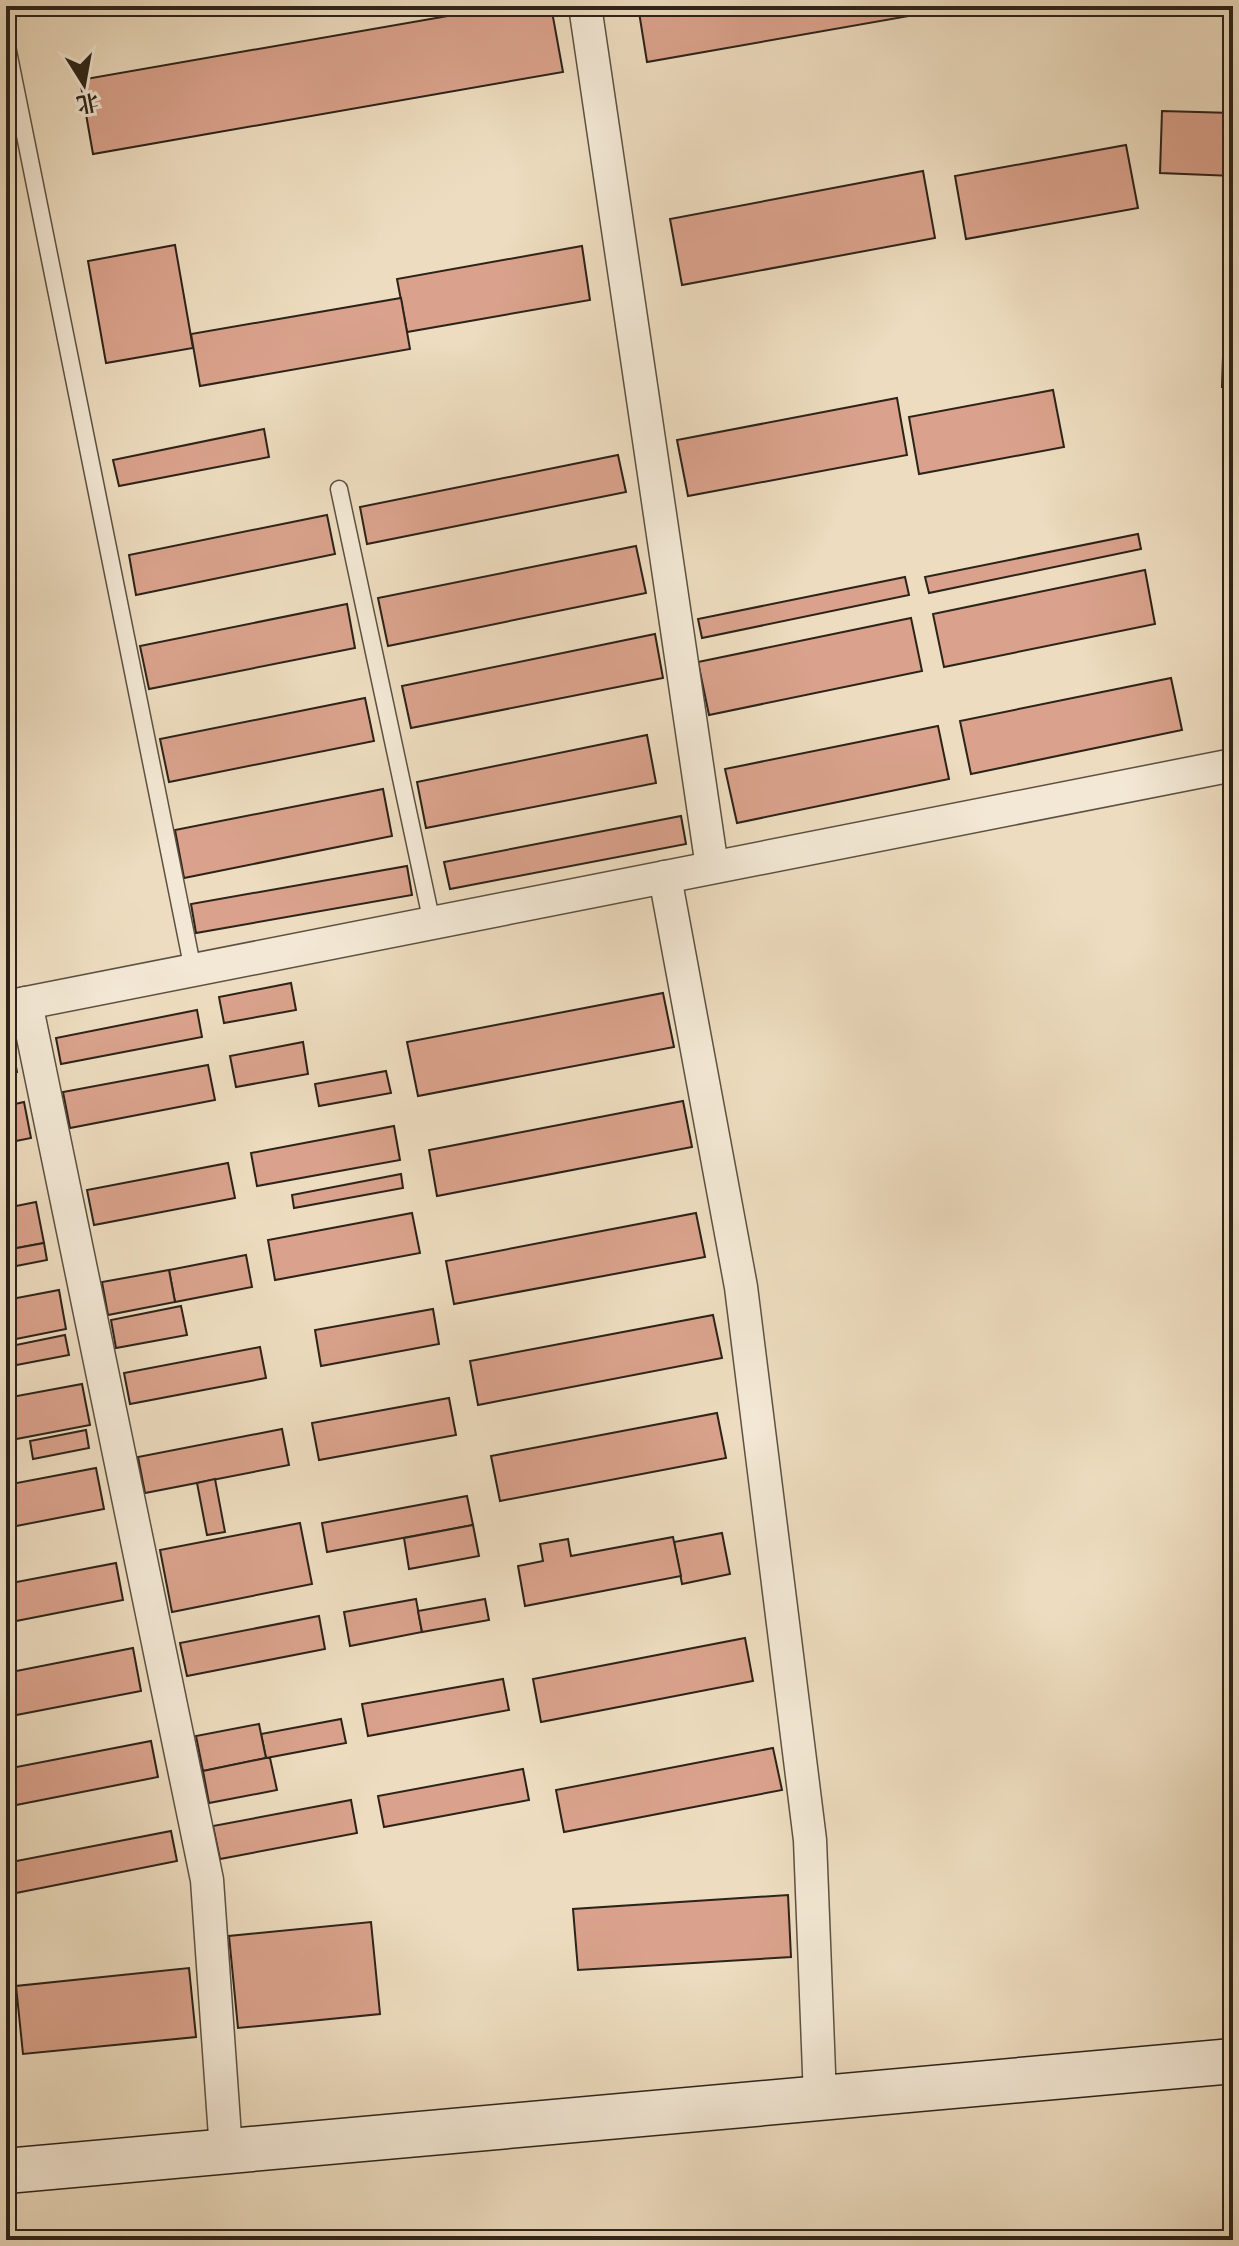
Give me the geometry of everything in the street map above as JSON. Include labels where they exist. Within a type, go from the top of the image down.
[{"type":"street","points":[[585,6],[712,867]]},
{"type":"street","points":[[226,2151],[207,1880],[16,1005],[1233,765]]},
{"type":"street","points":[[665,877],[745,1318],[810,1840],[820,2098]]},
{"type":"street","points":[[6,2171],[1233,2061]]},
{"type":"lane","points":[[6,41],[193,970]]},
{"type":"lane","points":[[339,489],[432,923]]},
{"type":"building","points":[[505,6],[551,6],[563,72],[93,154],[80,80]]},
{"type":"building","points":[[638,6],[908,6],[909,16],[647,62]]},
{"type":"building","points":[[1162,111],[1233,113],[1233,176],[1160,173]]},
{"type":"building","points":[[1126,145],[1138,208],[966,239],[955,176]]},
{"type":"building","points":[[923,171],[935,238],[682,285],[670,219]]},
{"type":"building","points":[[175,245],[193,348],[106,363],[88,261]]},
{"type":"building","points":[[582,246],[590,300],[407,332],[397,279]]},
{"type":"building","points":[[401,298],[410,349],[200,386],[191,334]]},
{"type":"building","points":[[1224,326],[1233,326],[1233,387],[1222,387]]},
{"type":"building","points":[[1053,390],[1064,447],[919,474],[909,417]]},
{"type":"building","points":[[897,398],[907,455],[688,496],[677,440]]},
{"type":"building","points":[[264,429],[269,457],[119,486],[113,460]]},
{"type":"building","points":[[618,455],[626,492],[367,544],[360,507]]},
{"type":"building","points":[[327,515],[335,554],[136,595],[129,555]]},
{"type":"building","points":[[1138,534],[1141,549],[929,593],[925,577]]},
{"type":"building","points":[[1232,536],[1233,594],[1229,594]]},
{"type":"building","points":[[636,546],[646,593],[388,646],[378,598]]},
{"type":"building","points":[[1145,570],[1155,624],[944,667],[933,614]]},
{"type":"building","points":[[905,577],[909,595],[702,638],[698,619]]},
{"type":"building","points":[[347,604],[355,648],[149,689],[140,646]]},
{"type":"building","points":[[911,618],[922,671],[709,715],[698,662]]},
{"type":"building","points":[[655,634],[663,678],[411,728],[402,686]]},
{"type":"building","points":[[1171,678],[1182,730],[971,774],[960,721]]},
{"type":"building","points":[[365,698],[374,741],[169,782],[160,739]]},
{"type":"building","points":[[938,726],[949,779],[737,823],[725,769]]},
{"type":"building","points":[[647,735],[656,783],[426,828],[417,782]]},
{"type":"building","points":[[383,789],[392,836],[184,878],[175,830]]},
{"type":"building","points":[[681,816],[686,844],[450,889],[444,862]]},
{"type":"building","points":[[407,866],[412,895],[196,933],[191,904]]},
{"type":"building","points":[[291,983],[296,1010],[224,1023],[219,997]]},
{"type":"building","points":[[663,993],[674,1047],[418,1096],[407,1042]]},
{"type":"building","points":[[197,1010],[202,1037],[61,1064],[56,1038]]},
{"type":"building","points":[[9,1032],[17,1072],[6,1074],[6,1033]]},
{"type":"building","points":[[303,1042],[308,1074],[236,1087],[230,1056]]},
{"type":"building","points":[[208,1065],[215,1100],[70,1128],[63,1092]]},
{"type":"building","points":[[386,1071],[391,1093],[319,1106],[315,1084]]},
{"type":"building","points":[[683,1101],[692,1147],[437,1196],[429,1150]]},
{"type":"building","points":[[24,1102],[31,1138],[6,1143],[6,1106]]},
{"type":"building","points":[[394,1126],[400,1160],[257,1186],[251,1153]]},
{"type":"building","points":[[228,1163],[235,1198],[94,1225],[87,1190]]},
{"type":"building","points":[[401,1174],[403,1188],[294,1208],[292,1195]]},
{"type":"building","points":[[36,1202],[44,1243],[6,1250],[6,1208]]},
{"type":"building","points":[[412,1213],[420,1253],[275,1280],[268,1240]]},
{"type":"building","points":[[696,1213],[705,1257],[454,1304],[446,1261]]},
{"type":"building","points":[[44,1243],[47,1260],[6,1268],[6,1250]]},
{"type":"building","points":[[246,1255],[252,1287],[175,1302],[169,1270]]},
{"type":"building","points":[[169,1270],[175,1302],[108,1315],[102,1282]]},
{"type":"building","points":[[59,1290],[66,1329],[6,1341],[6,1300]]},
{"type":"building","points":[[181,1306],[187,1335],[116,1348],[111,1320]]},
{"type":"building","points":[[433,1309],[439,1344],[321,1366],[315,1330]]},
{"type":"building","points":[[713,1315],[722,1358],[478,1405],[470,1361]]},
{"type":"building","points":[[65,1335],[69,1355],[6,1367],[6,1347]]},
{"type":"building","points":[[260,1347],[266,1378],[130,1404],[124,1373]]},
{"type":"building","points":[[82,1384],[90,1425],[6,1441],[6,1398]]},
{"type":"building","points":[[449,1398],[456,1435],[319,1460],[312,1423]]},
{"type":"building","points":[[717,1413],[726,1458],[500,1501],[491,1456]]},
{"type":"building","points":[[282,1429],[289,1465],[145,1493],[138,1457]]},
{"type":"building","points":[[86,1430],[89,1448],[33,1459],[30,1441]]},
{"type":"building","points":[[96,1468],[104,1509],[6,1528],[6,1485]]},
{"type":"building","points":[[215,1479],[225,1532],[207,1535],[197,1483]]},
{"type":"building","points":[[467,1496],[473,1525],[327,1552],[322,1523]]},
{"type":"building","points":[[300,1523],[312,1584],[172,1612],[160,1550]]},
{"type":"building","points":[[473,1525],[479,1556],[409,1569],[404,1538]]},
{"type":"building","points":[[722,1533],[730,1574],[682,1584],[674,1542]]},
{"type":"building","points":[[673,1537],[681,1576],[525,1606],[518,1566],[543,1561],[540,1544],[568,1539],[571,1556]]},
{"type":"building","points":[[116,1563],[123,1600],[6,1623],[6,1584]]},
{"type":"building","points":[[416,1599],[422,1632],[350,1646],[344,1612]]},
{"type":"building","points":[[485,1599],[489,1620],[422,1632],[418,1611]]},
{"type":"building","points":[[319,1616],[325,1649],[187,1676],[180,1643]]},
{"type":"building","points":[[745,1638],[753,1681],[541,1722],[533,1679]]},
{"type":"building","points":[[133,1648],[141,1691],[6,1717],[6,1673]]},
{"type":"building","points":[[503,1679],[509,1710],[368,1736],[362,1704]]},
{"type":"building","points":[[341,1719],[346,1743],[266,1758],[261,1734]]},
{"type":"building","points":[[259,1724],[266,1758],[203,1771],[196,1736]]},
{"type":"building","points":[[151,1741],[158,1777],[6,1807],[6,1769]]},
{"type":"building","points":[[773,1748],[782,1790],[564,1832],[556,1790]]},
{"type":"building","points":[[270,1758],[277,1790],[209,1803],[203,1771]]},
{"type":"building","points":[[523,1769],[529,1800],[384,1827],[378,1796]]},
{"type":"building","points":[[351,1800],[357,1833],[220,1859],[213,1826]]},
{"type":"building","points":[[171,1831],[177,1861],[6,1895],[6,1863]]},
{"type":"building","points":[[788,1895],[791,1957],[578,1970],[573,1909]]},
{"type":"building","points":[[371,1922],[380,2014],[238,2028],[229,1936]]},
{"type":"building","points":[[189,1968],[196,2037],[23,2054],[16,1986]]}]
